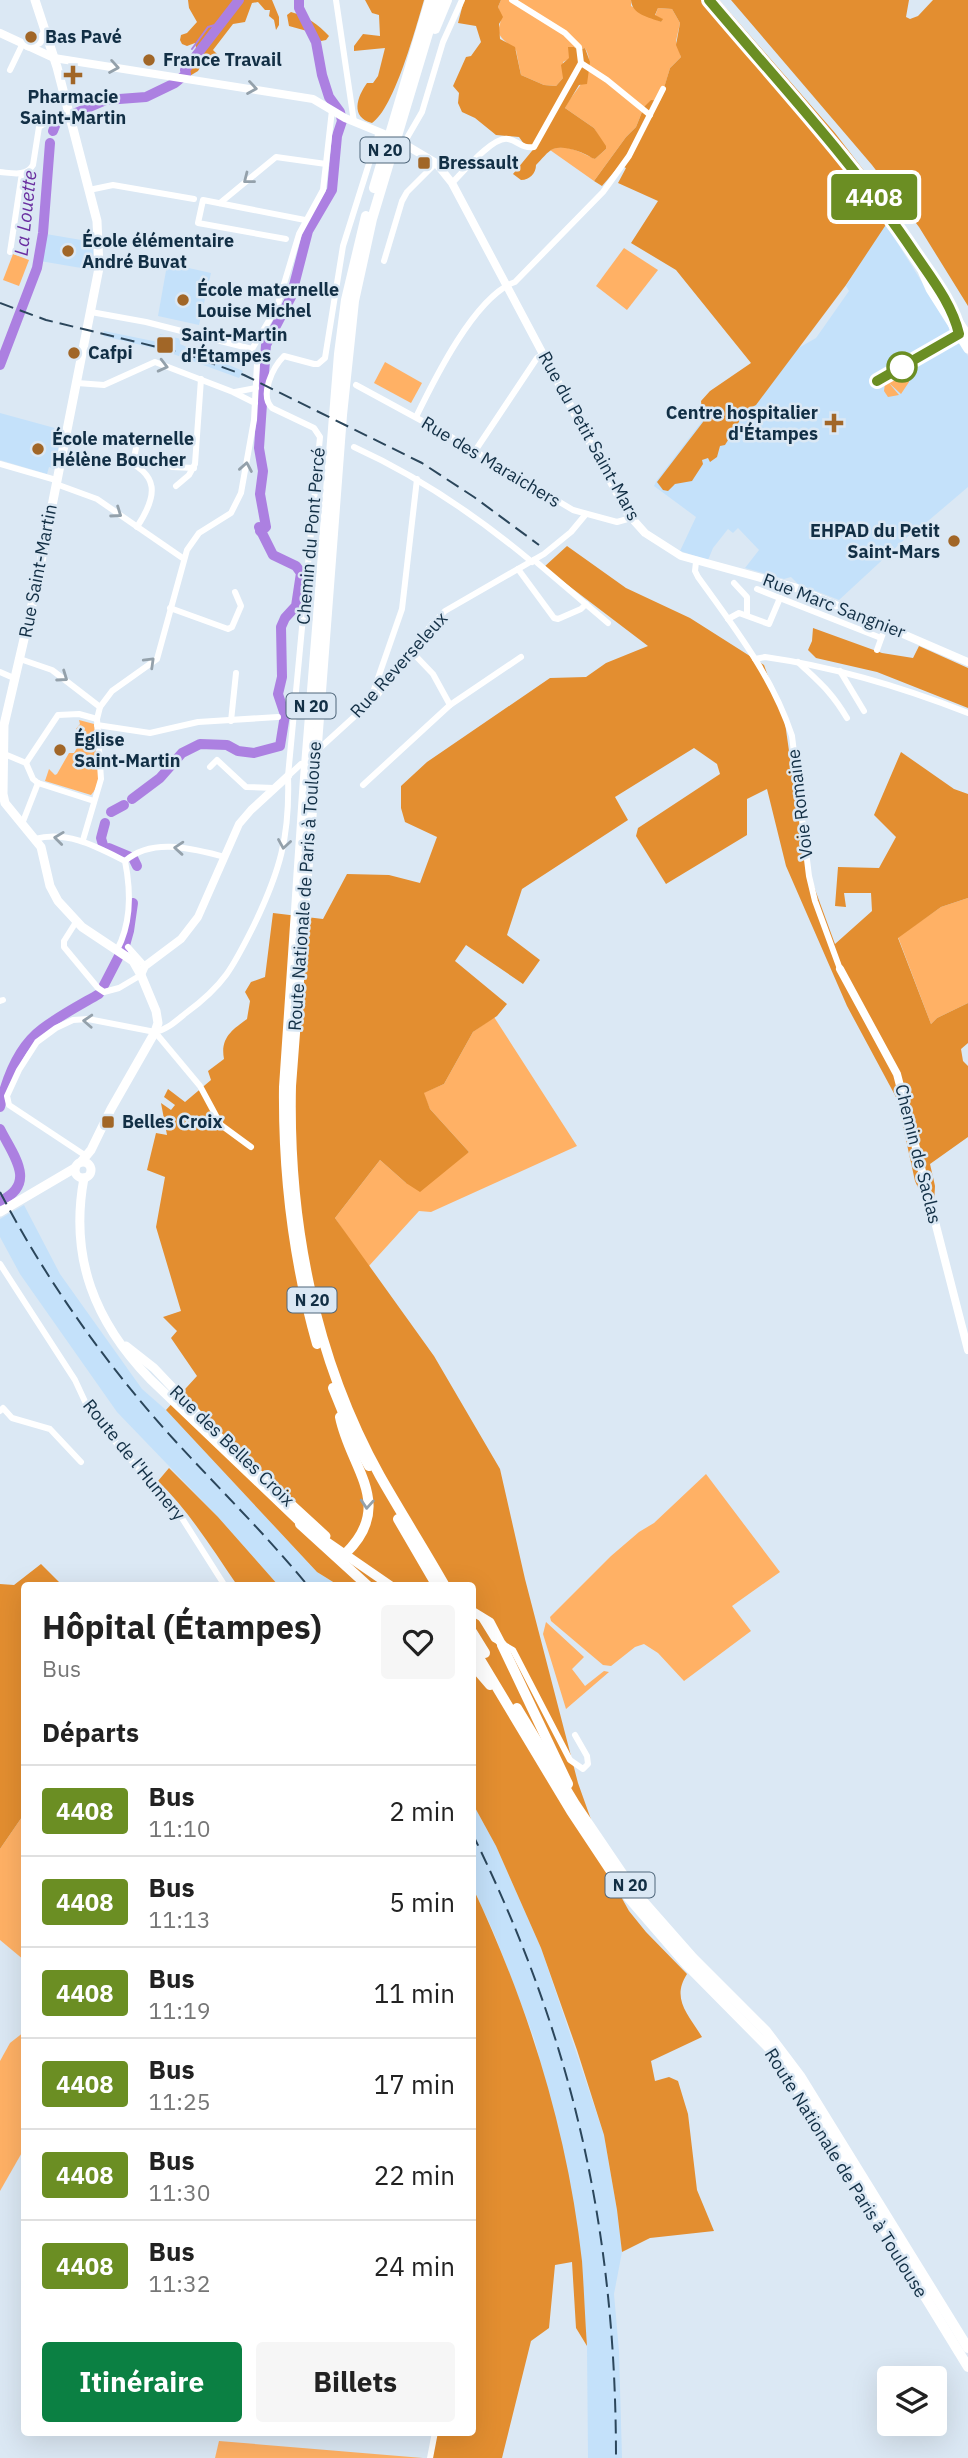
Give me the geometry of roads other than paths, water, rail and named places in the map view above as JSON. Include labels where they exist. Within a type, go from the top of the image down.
[{"type":"main road","name":"Rue Saint-Martin","points":[[35,0],[54,58],[97,221],[98,279],[16,680],[1,738],[4,799],[43,852],[53,893],[76,922],[122,951],[143,970],[156,1011],[158,1023],[155,1032]]},
{"type":"main road","name":"Route Nationale de Paris à Toulouse","points":[[430,0],[364,222],[346,300],[339,354],[308,736],[283,1134],[290,1223],[306,1303],[335,1393],[352,1435],[435,1582]]},
{"type":"main road","name":"Route Nationale de Paris à Toulouse","points":[[438,0],[372,219],[354,301],[347,354],[312,787],[290,1133],[297,1224],[325,1346],[342,1392],[379,1474],[443,1582]]},
{"type":"main road","points":[[424,47],[431,38],[447,0]]},
{"type":"main road","points":[[708,0],[894,222],[968,336]]},
{"type":"main road","points":[[25,45],[39,42],[46,33]]},
{"type":"main road","points":[[916,255],[930,289],[968,349]]},
{"type":"main road","name":"Rue des Belles Croix","points":[[155,1032],[83,1165],[79,1212],[82,1258],[97,1307],[118,1340],[300,1524],[345,1554]]},
{"type":"main road","points":[[0,1212],[83,1165]]},
{"type":"main road","name":"Rue des Belles Croix","points":[[137,1359],[154,1368],[226,1444],[345,1554]]},
{"type":"main road","points":[[335,1393],[342,1430],[366,1482],[369,1496],[365,1523],[354,1545],[345,1554],[385,1582]]},
{"type":"main road","points":[[300,1524],[364,1582]]},
{"type":"main road","points":[[476,1613],[490,1622],[502,1645],[564,1770],[575,1804]]},
{"type":"main road","name":"Route Nationale de Paris à Toulouse","points":[[476,1639],[611,1859],[649,1909],[777,2045],[814,2099],[968,2348]]},
{"type":"main road","name":"Route Nationale de Paris à Toulouse","points":[[476,1653],[604,1864],[635,1907],[686,1964],[771,2050],[814,2115],[968,2367]]},
{"type":"main road","points":[[476,1670],[500,1703],[515,1717]]},
{"type":"street","points":[[335,0],[349,120]]},
{"type":"street","points":[[402,142],[422,112],[443,42],[463,0]]},
{"type":"street","points":[[452,183],[495,141],[509,139],[521,146],[534,147],[581,62],[582,54],[575,41],[512,0]]},
{"type":"street","points":[[0,33],[54,58],[313,99],[349,120],[382,133]]},
{"type":"street","points":[[10,70],[25,45]]},
{"type":"street","points":[[581,62],[650,115]]},
{"type":"street","points":[[416,417],[445,362],[476,315],[507,284],[515,282],[603,192],[628,156],[663,89]]},
{"type":"street","points":[[83,840],[101,779],[97,722],[100,707],[112,691],[157,659],[184,559],[192,540],[224,519],[236,507],[241,493],[254,421],[257,364],[253,352],[277,307],[299,234],[323,190],[334,112]]},
{"type":"street","points":[[0,172],[22,173],[30,170],[33,166],[39,127],[68,113]]},
{"type":"street","name":"Chemin du Pont Percé","points":[[288,776],[320,438],[314,428],[268,405],[266,396],[271,376],[281,358],[287,356],[318,364],[327,354],[343,246],[382,133]]},
{"type":"street","name":"Rue du Petit Saint-Mars","points":[[402,142],[436,163],[452,183],[631,518],[653,540],[696,562]]},
{"type":"street","points":[[220,203],[276,158],[326,164]]},
{"type":"street","points":[[384,261],[402,201],[407,192],[436,163]]},
{"type":"street","points":[[10,252],[22,173]]},
{"type":"street","points":[[89,190],[113,185],[194,199]]},
{"type":"street","points":[[286,239],[198,223],[203,200],[306,220]]},
{"type":"street","points":[[91,312],[146,322],[253,352]]},
{"type":"street","points":[[475,451],[537,358],[543,354]]},
{"type":"street","points":[[76,383],[104,385],[155,362],[255,403]]},
{"type":"street","points":[[176,486],[194,468],[201,379]]},
{"type":"street","name":"Rue des Maraichers","points":[[356,385],[475,451],[566,507],[617,522],[631,518]]},
{"type":"street","points":[[233,392],[256,388]]},
{"type":"street","points":[[133,463],[137,443]]},
{"type":"street","points":[[354,447],[417,479],[465,508],[608,623]]},
{"type":"street","points":[[121,458],[133,463],[146,474],[153,489],[150,505],[136,527]]},
{"type":"street","points":[[0,464],[97,499],[184,559]]},
{"type":"street","points":[[173,467],[194,468]]},
{"type":"street","points":[[369,704],[404,600],[417,479]]},
{"type":"street","name":"Rue Reverseleux","points":[[321,747],[369,704],[445,611],[533,561],[571,532],[586,514]]},
{"type":"street","points":[[696,562],[695,571],[698,577],[728,619],[739,613],[769,624],[779,598]]},
{"type":"street","name":"Rue Marc Sangnier","points":[[696,562],[794,587],[968,662]]},
{"type":"street","points":[[518,569],[547,609],[558,619],[586,604]]},
{"type":"street","points":[[734,583],[747,597],[747,615]]},
{"type":"street","points":[[757,589],[881,638]]},
{"type":"street","points":[[170,608],[228,629],[232,627],[241,606],[235,592]]},
{"type":"street","name":"Voie Romaine","points":[[728,619],[755,659],[780,704],[792,736],[809,876],[815,901],[840,969]]},
{"type":"street","points":[[877,650],[886,625]]},
{"type":"street","points":[[411,651],[433,674],[450,705]]},
{"type":"street","points":[[363,785],[450,705],[522,657]]},
{"type":"street","points":[[755,659],[765,657],[839,670],[890,684],[968,713]]},
{"type":"street","points":[[20,659],[52,670],[100,707]]},
{"type":"street","points":[[798,663],[821,682],[847,718]]},
{"type":"street","points":[[839,670],[864,711]]},
{"type":"street","points":[[0,671],[16,680]]},
{"type":"street","points":[[381,672],[392,677]]},
{"type":"street","points":[[231,721],[236,673]]},
{"type":"street","points":[[26,763],[58,715],[79,714],[97,722],[150,733],[198,722],[278,718]]},
{"type":"street","points":[[2,753],[26,763],[33,779],[38,783],[94,801]]},
{"type":"street","points":[[210,767],[217,760],[246,787],[274,788]]},
{"type":"street","points":[[76,922],[64,941],[64,947],[101,990],[119,988],[190,930],[239,824],[301,764]]},
{"type":"street","points":[[83,1165],[9,1105],[7,1096],[19,1070],[37,1042],[73,1020],[88,1019],[155,1032],[168,1027],[220,984],[237,959],[279,870],[287,821],[288,776]]},
{"type":"street","points":[[22,824],[38,783]]},
{"type":"street","points":[[35,839],[45,836],[83,840],[129,857],[174,846],[225,857]]},
{"type":"street","points":[[122,951],[129,916],[129,857]]},
{"type":"street","name":"Chemin de Saclas","points":[[840,969],[897,1074],[968,1350]]},
{"type":"street","points":[[155,1032],[200,1086],[221,1125],[251,1147]]},
{"type":"street","name":"Route de l'Humery","points":[[0,1264],[71,1373],[89,1408],[180,1516],[222,1582]]},
{"type":"street","points":[[0,1411],[3,1408],[12,1418],[50,1429],[81,1462]]},
{"type":"street","points":[[502,1645],[513,1650],[570,1760],[583,1769],[588,1764],[587,1756],[575,1735]]},
{"type":"street","points":[[430,2458],[434,2436]]},
{"type":"waterway","name":"La Louette","points":[[53,131],[57,121],[106,100],[146,97],[175,83],[186,74],[185,70],[239,0]]},
{"type":"waterway","points":[[260,531],[266,527],[260,494],[263,471],[259,448],[266,345],[291,297],[308,231],[332,190],[337,136],[342,121],[340,112],[329,97],[316,42],[299,8],[299,0]]},
{"type":"waterway","points":[[192,49],[208,27],[222,23]]},
{"type":"waterway","name":"La Louette","points":[[0,365],[37,268],[43,233],[50,143]]},
{"type":"waterway","points":[[132,799],[160,778],[182,753],[200,744],[227,745],[238,751],[254,753],[280,746],[285,715],[278,694],[282,677],[281,627],[296,606],[301,573],[296,566],[273,555],[259,527]]},
{"type":"waterway","points":[[111,812],[124,805]]},
{"type":"waterway","points":[[103,845],[101,838],[105,823]]},
{"type":"waterway","points":[[109,848],[133,858],[137,866]]},
{"type":"waterway","points":[[124,949],[133,903]]},
{"type":"waterway","points":[[103,987],[119,956]]},
{"type":"waterway","points":[[0,1107],[14,1065],[26,1045],[42,1029],[99,994]]},
{"type":"waterway","points":[[0,1129],[16,1159],[20,1178],[18,1186],[0,1201]]},
{"type":"railway","points":[[0,303],[46,320],[186,354],[244,375],[422,463],[539,545]]},
{"type":"railway","points":[[0,1192],[56,1287],[120,1376],[167,1432],[305,1582]]},
{"type":"railway","points":[[476,1842],[507,1909],[537,1985],[562,2061],[582,2137],[597,2214],[608,2293],[616,2458]]},
{"type":"place","name":"Bas Pavé","points":[[31,37]]},
{"type":"place","name":"France Travail","points":[[149,60]]},
{"type":"place","name":"Pharmacie Saint-Martin","points":[[73,75]]},
{"type":"place","name":"Bressault","points":[[424,163]]},
{"type":"place","name":"École élémentaire André Buvat","points":[[68,251]]},
{"type":"place","name":"École maternelle Louise Michel","points":[[183,300]]},
{"type":"place","name":"Saint-Martin d'Étampes","points":[[165,345]]},
{"type":"place","name":"Cafpi","points":[[74,353]]},
{"type":"place","name":"Centre hospitalier d'Étampes","points":[[834,423]]},
{"type":"place","name":"École maternelle Hélène Boucher","points":[[38,449]]},
{"type":"place","name":"EHPAD du Petit Saint-Mars","points":[[954,541]]},
{"type":"place","name":"Église Saint-Martin","points":[[60,750]]},
{"type":"place","name":"Belles Croix","points":[[108,1122]]}]
